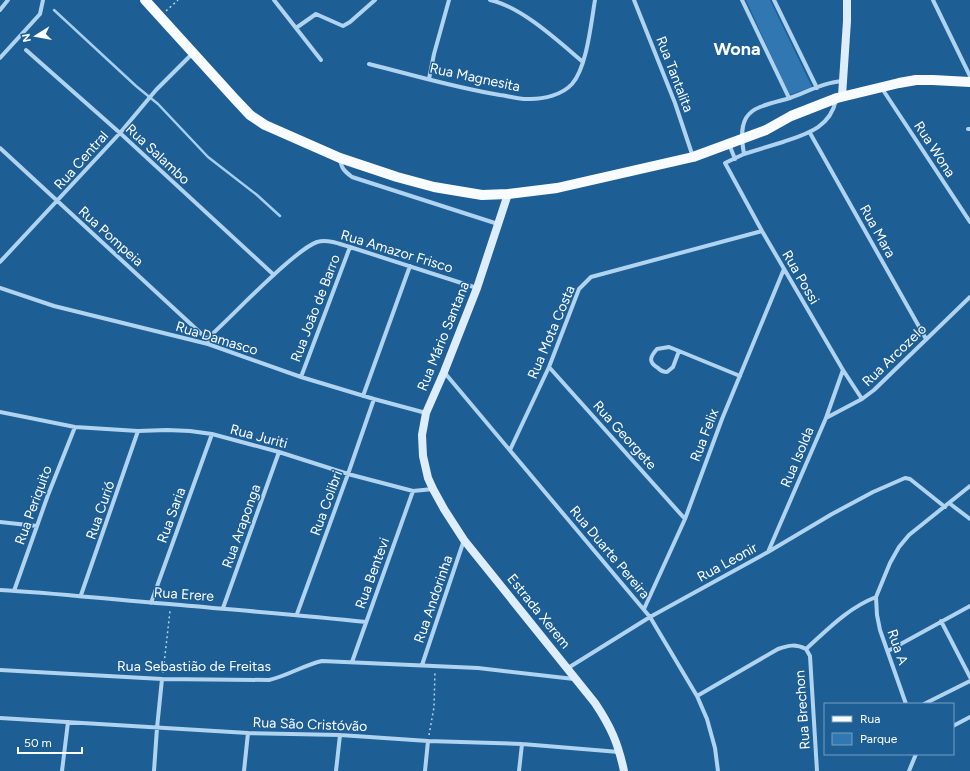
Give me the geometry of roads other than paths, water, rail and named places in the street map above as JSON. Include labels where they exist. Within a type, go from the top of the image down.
[{"type":"main road","points":[[145,0],[234,98],[265,126],[340,158],[397,177],[434,187],[482,195],[508,194],[557,188],[693,157],[766,130],[791,116],[839,97],[916,80],[970,82]]},
{"type":"street","points":[[0,10],[8,0]]},
{"type":"street","points":[[0,58],[40,14],[43,0]]},
{"type":"street","points":[[274,0],[321,60]]},
{"type":"street","points":[[296,28],[316,14],[343,26],[350,22],[375,0]]},
{"type":"street","points":[[429,79],[434,54],[449,0]]},
{"type":"street","points":[[490,0],[501,2],[513,8],[539,26],[584,62]]},
{"type":"street","name":"Rua Magnesita","points":[[370,64],[482,92],[529,99],[549,96],[564,90],[572,84],[584,62],[595,0]]},
{"type":"street","name":"Rua Tantalita","points":[[634,0],[676,103],[693,157]]},
{"type":"street","points":[[742,0],[789,98]]},
{"type":"street","points":[[774,0],[817,88]]},
{"type":"street","points":[[729,144],[734,159],[744,154],[810,133],[822,124],[831,114],[839,97],[843,81],[847,0]]},
{"type":"street","points":[[933,0],[970,76]]},
{"type":"street","name":"Rua Salambo","points":[[26,50],[120,133],[274,275]]},
{"type":"street","name":"Rua Central","points":[[0,262],[120,133],[156,90],[192,53]]},
{"type":"street","points":[[744,154],[742,139],[746,116],[761,106],[843,81]]},
{"type":"street","name":"Rua Wona","points":[[881,88],[970,222]]},
{"type":"street","name":"Rua Mara","points":[[810,133],[926,340]]},
{"type":"street","name":"Rua Pompeia","points":[[0,148],[207,342]]},
{"type":"street","points":[[340,158],[341,166],[344,172],[352,177],[499,224]]},
{"type":"street","name":"Rua Possi","points":[[734,159],[725,163],[784,269],[843,370],[862,399]]},
{"type":"street","name":"Rua Mário Santana","points":[[433,489],[426,473],[423,456],[422,435],[426,412],[444,372],[477,288],[508,194]]},
{"type":"street","name":"Rua Mota Costa","points":[[510,450],[549,367],[579,289],[591,277],[762,231]]},
{"type":"street","name":"Rua Amazor Frisco","points":[[207,342],[274,275],[305,249],[316,243],[329,241],[477,288]]},
{"type":"street","name":"Rua Joāo de Barro","points":[[301,377],[350,247]]},
{"type":"street","points":[[363,396],[410,266]]},
{"type":"street","name":"Rua Felix","points":[[644,609],[685,519],[722,419],[784,269]]},
{"type":"street","name":"Rua Damasco","points":[[0,288],[54,306],[207,342],[301,377],[363,396],[426,412]]},
{"type":"street","name":"Rua Arcozelo","points":[[826,418],[862,399],[874,390],[970,297]]},
{"type":"street","points":[[679,351],[673,367],[667,372],[662,372],[651,363],[650,360],[652,355],[657,349],[669,347],[679,351],[740,376]]},
{"type":"street","name":"Rua Georgete","points":[[549,367],[685,519]]},
{"type":"street","name":"Rua Isolda","points":[[768,552],[826,418],[843,370]]},
{"type":"street","name":"Rua Duarte Pereira","points":[[444,372],[650,617],[697,696],[707,720],[715,748],[718,771]]},
{"type":"street","name":"Rua Colibri","points":[[297,614],[374,399]]},
{"type":"street","points":[[0,412],[76,427]]},
{"type":"street","name":"Rua Juriti","points":[[76,427],[138,432],[167,430],[212,434],[279,452],[348,474],[413,491],[433,489]]},
{"type":"street","name":"Rua Periquito","points":[[14,591],[48,495],[76,427]]},
{"type":"street","name":"Rua Curió","points":[[81,595],[138,432]]},
{"type":"street","name":"Rua Saria","points":[[151,603],[212,434]]},
{"type":"street","name":"Rua Araponga","points":[[223,608],[279,452]]},
{"type":"street","name":"Rua Leonir","points":[[568,668],[650,617],[768,552],[832,514],[899,480],[905,478],[910,479],[945,507]]},
{"type":"street","points":[[697,696],[778,649],[790,645],[801,646],[806,649],[835,623],[856,607],[876,597],[890,563],[899,547],[909,535],[917,527],[945,507],[970,486]]},
{"type":"street","name":"Estrada Xerem","points":[[433,489],[464,540],[596,703],[613,733],[620,752],[624,771]]},
{"type":"street","name":"Rua Bentevi","points":[[352,662],[413,491]]},
{"type":"street","points":[[950,503],[970,519]]},
{"type":"street","points":[[0,522],[37,526]]},
{"type":"street","name":"Rua Andorinha","points":[[422,665],[464,540]]},
{"type":"street","name":"Rua Erere","points":[[0,590],[81,595],[171,605],[297,614],[366,622]]},
{"type":"street","name":"Rua A","points":[[876,597],[877,615],[906,703]]},
{"type":"street","points":[[888,651],[970,606]]},
{"type":"street","points":[[941,621],[970,677]]},
{"type":"street","name":"Rua Brechon","points":[[806,649],[810,656],[817,771]]},
{"type":"street","name":"Rua Sebastião de Freitas","points":[[0,670],[162,679],[269,680],[305,665],[322,661],[478,668],[577,679]]},
{"type":"street","points":[[154,771],[162,679]]},
{"type":"street","points":[[926,703],[970,681]]},
{"type":"street","points":[[954,725],[970,717]]},
{"type":"street","name":"Rua São Cristóvão","points":[[0,718],[248,733],[340,735],[428,741],[522,744],[620,752]]},
{"type":"street","points":[[62,771],[68,722]]},
{"type":"street","points":[[244,771],[248,733]]},
{"type":"street","points":[[336,771],[340,735]]},
{"type":"street","points":[[425,771],[428,741]]},
{"type":"street","points":[[519,771],[522,744]]},
{"type":"street","points":[[909,771],[916,755]]},
{"type":"waterway","points":[[54,10],[136,86],[158,104],[208,157],[257,195],[280,216]]},
{"type":"district","name":"Wona","points":[[737,49]]}]
